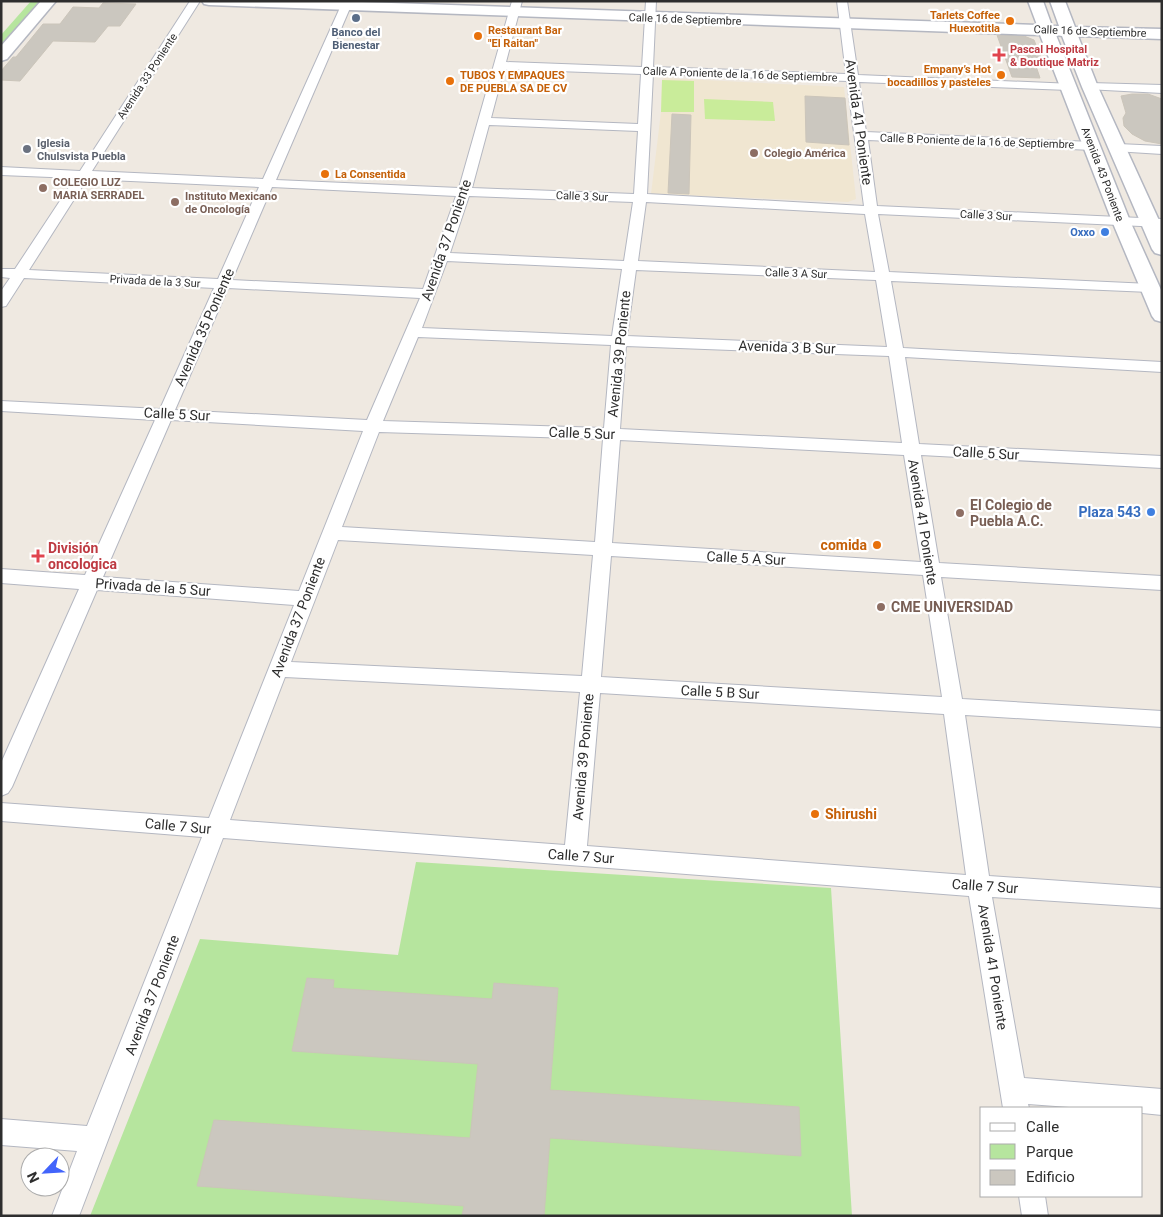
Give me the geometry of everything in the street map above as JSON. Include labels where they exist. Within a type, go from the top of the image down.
[{"type":"main road","points":[[1,56],[49,1]]},
{"type":"main road","name":"Calle 16 de Septiembre","points":[[209,1],[515,7],[652,18],[1162,34]]},
{"type":"main road","name":"Avenida 43 Poniente","points":[[1035,1],[1121,221],[1162,316]]},
{"type":"main road","name":"Avenida 43 Poniente","points":[[1057,1],[1090,87],[1118,148],[1156,222],[1162,249]]},
{"type":"street","name":"Avenida 33 Poniente","points":[[1,303],[195,1]]},
{"type":"street","name":"Avenida 39 Poniente","points":[[575,856],[589,684],[603,549],[619,340],[640,198],[652,1]]},
{"type":"street","name":"Avenida 41 Poniente","points":[[842,1],[872,210],[953,705],[979,886],[1015,1099]]},
{"type":"street","name":"Avenida 35 Poniente","points":[[1,787],[347,3]]},
{"type":"street","name":"Avenida 37 Poniente","points":[[65,1216],[305,598],[373,426],[429,294],[464,192],[515,7]]},
{"type":"street","name":"Calle A Poniente de la 16 de Septiembre","points":[[500,65],[1069,86]]},
{"type":"street","points":[[1090,87],[1162,89]]},
{"type":"street","points":[[484,121],[643,128]]},
{"type":"street","name":"Calle B Poniente de la 16 de Septiembre","points":[[862,136],[1092,146]]},
{"type":"street","points":[[1118,148],[1162,150]]},
{"type":"street","name":"Calle 3 Sur","points":[[1,171],[1156,222]]},
{"type":"street","name":"Calle 3 A Sur","points":[[442,257],[1150,288]]},
{"type":"street","name":"Privada de la 3 Sur","points":[[1,273],[429,294]]},
{"type":"street","name":"Avenida 3 B Sur","points":[[412,332],[896,352],[1162,367]]},
{"type":"street","name":"Calle 5 Sur","points":[[1,406],[166,413],[373,426],[611,434],[1162,462]]},
{"type":"street","name":"Calle 5 A Sur","points":[[331,533],[1162,583]]},
{"type":"street","name":"Privada de la 5 Sur","points":[[1,576],[305,598]]},
{"type":"street","name":"Calle 5 B Sur","points":[[278,669],[589,684],[1162,719]]},
{"type":"street","name":"Calle 7 Sur","points":[[1,812],[979,886],[1162,898]]},
{"type":"street","points":[[1015,1099],[1162,1102]]},
{"type":"street","points":[[1,1132],[95,1139]]},
{"type":"street","points":[[1032,1197],[1036,1216]]},
{"type":"shaded area","name":"Colegio América","points":[[664,78],[844,87],[856,199],[848,202],[651,194],[661,112],[662,80]]},
{"type":"green space","points":[[31,1],[47,1],[1,52],[1,35]]},
{"type":"green space","points":[[662,80],[694,81],[694,112],[661,112]]},
{"type":"green space","points":[[704,99],[773,102],[775,121],[705,119]]},
{"type":"green space","points":[[416,862],[831,888],[852,1216],[90,1216],[200,939],[398,955]]},
{"type":"building","points":[[103,3],[136,4],[120,26],[108,26],[95,42],[53,41],[20,81],[1,80],[1,71],[13,57],[16,57],[43,24],[60,24],[73,7],[99,8]]},
{"type":"building","points":[[997,35],[1024,36],[1034,40],[1043,63],[1035,63],[1040,78],[1012,77]]},
{"type":"building","points":[[1148,94],[1162,99],[1162,144],[1145,141],[1132,134],[1124,126],[1123,118],[1126,113],[1121,96]]},
{"type":"building","points":[[805,96],[845,98],[849,145],[806,142]]},
{"type":"building","points":[[672,114],[691,115],[689,194],[668,193]]},
{"type":"building","points":[[307,978],[334,980],[333,988],[492,999],[494,983],[558,988],[550,1090],[799,1107],[801,1156],[550,1138],[544,1216],[462,1216],[464,1206],[197,1186],[214,1120],[470,1138],[478,1064],[292,1051]]},
{"type":"place","name":"Banco del Bienestar","points":[[356,18]]},
{"type":"place","name":"Tarlets Coffee Huexotitla","points":[[1010,21]]},
{"type":"place","name":"Restaurant Bar \"El Raitan\"","points":[[478,36]]},
{"type":"place","name":"Pascal Hospital & Boutique Matriz","points":[[999,55]]},
{"type":"place","name":"Empany’s Hot bocadillos y pasteles","points":[[1001,75]]},
{"type":"place","name":"TUBOS Y EMPAQUES DE PUEBLA SA DE CV","points":[[450,81]]},
{"type":"place","name":"Iglesia Chulsvista Puebla","points":[[27,149]]},
{"type":"place","name":"Colegio América","points":[[754,153]]},
{"type":"place","name":"La Consentida","points":[[325,174]]},
{"type":"place","name":"COLEGIO LUZ MARIA SERRADEL","points":[[43,188]]},
{"type":"place","name":"Instituto Mexicano de Oncología","points":[[175,202]]},
{"type":"place","name":"Oxxo","points":[[1105,232]]},
{"type":"place","name":"Plaza 543","points":[[1151,512]]},
{"type":"place","name":"El Colegio de Puebla A.C.","points":[[960,513]]},
{"type":"place","name":"comida","points":[[877,545]]},
{"type":"place","name":"División oncologica","points":[[38,556]]},
{"type":"place","name":"CME UNIVERSIDAD","points":[[881,607]]},
{"type":"place","name":"Shirushi","points":[[815,814]]}]
